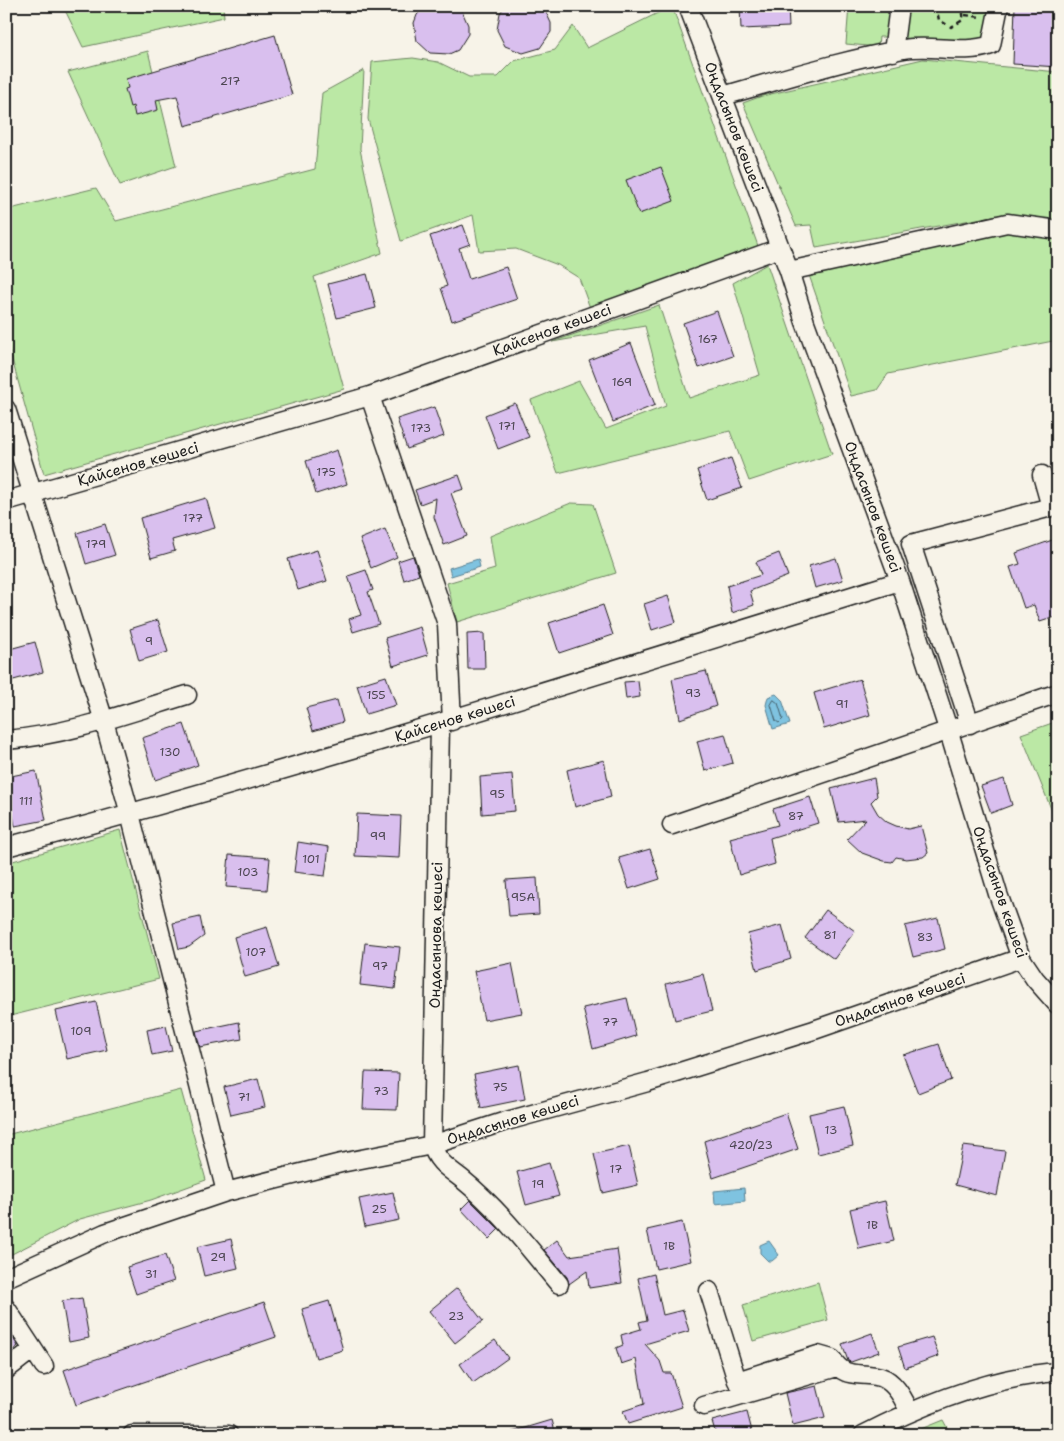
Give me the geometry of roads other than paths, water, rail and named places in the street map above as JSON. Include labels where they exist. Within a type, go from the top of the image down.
[{"type":"street","name":"Оңдасынов көшесі","points":[[688,6],[789,271],[805,322],[900,581],[949,732],[998,894],[1021,958],[1035,980],[1058,1005]]},
{"type":"street","points":[[723,96],[821,68],[906,48],[978,50],[991,45],[999,6]]},
{"type":"street","points":[[893,52],[904,7]]},
{"type":"street","points":[[789,271],[1007,223],[1058,230]]},
{"type":"street","name":"Қайсенов көшесі","points":[[6,501],[33,495],[370,396],[780,248]]},
{"type":"street","name":"Ондасынова көшесі","points":[[370,396],[447,624],[446,723],[432,1145]]},
{"type":"street","points":[[6,409],[104,721],[130,814],[226,1192]]},
{"type":"street","points":[[970,724],[911,544],[1051,507],[1042,475]]},
{"type":"street","name":"Қайсенов көшесі","points":[[6,847],[130,814],[446,723],[900,581]]},
{"type":"street","points":[[672,825],[949,732],[1058,693]]},
{"type":"street","points":[[6,740],[33,738],[104,721],[187,695]]},
{"type":"street","name":"Ондасынов көшесі","points":[[6,1278],[105,1233],[226,1192],[341,1163],[432,1145],[503,1122],[648,1082],[814,1030],[1021,958]]},
{"type":"street","points":[[432,1145],[436,1158],[474,1188],[503,1216],[559,1284]]},
{"type":"street","points":[[710,1291],[737,1381],[818,1355],[834,1363],[852,1376],[877,1376],[889,1382],[902,1395],[909,1411]]},
{"type":"street","points":[[6,1308],[44,1366]]},
{"type":"street","points":[[6,1370],[33,1349]]},
{"type":"street","points":[[704,1406],[834,1363]]},
{"type":"street","points":[[863,1435],[909,1411],[1030,1374],[1058,1372]]},
{"type":"street","points":[[132,1435],[229,1434]]},
{"type":"water","points":[[478,559],[480,567],[451,576],[449,568]]},
{"type":"water","points":[[776,694],[782,700],[790,724],[773,729],[766,705],[768,697]]},
{"type":"water","points":[[744,1188],[745,1201],[715,1204],[714,1191]]},
{"type":"water","points":[[769,1241],[779,1255],[772,1261],[768,1261],[760,1253],[760,1245]]}]
